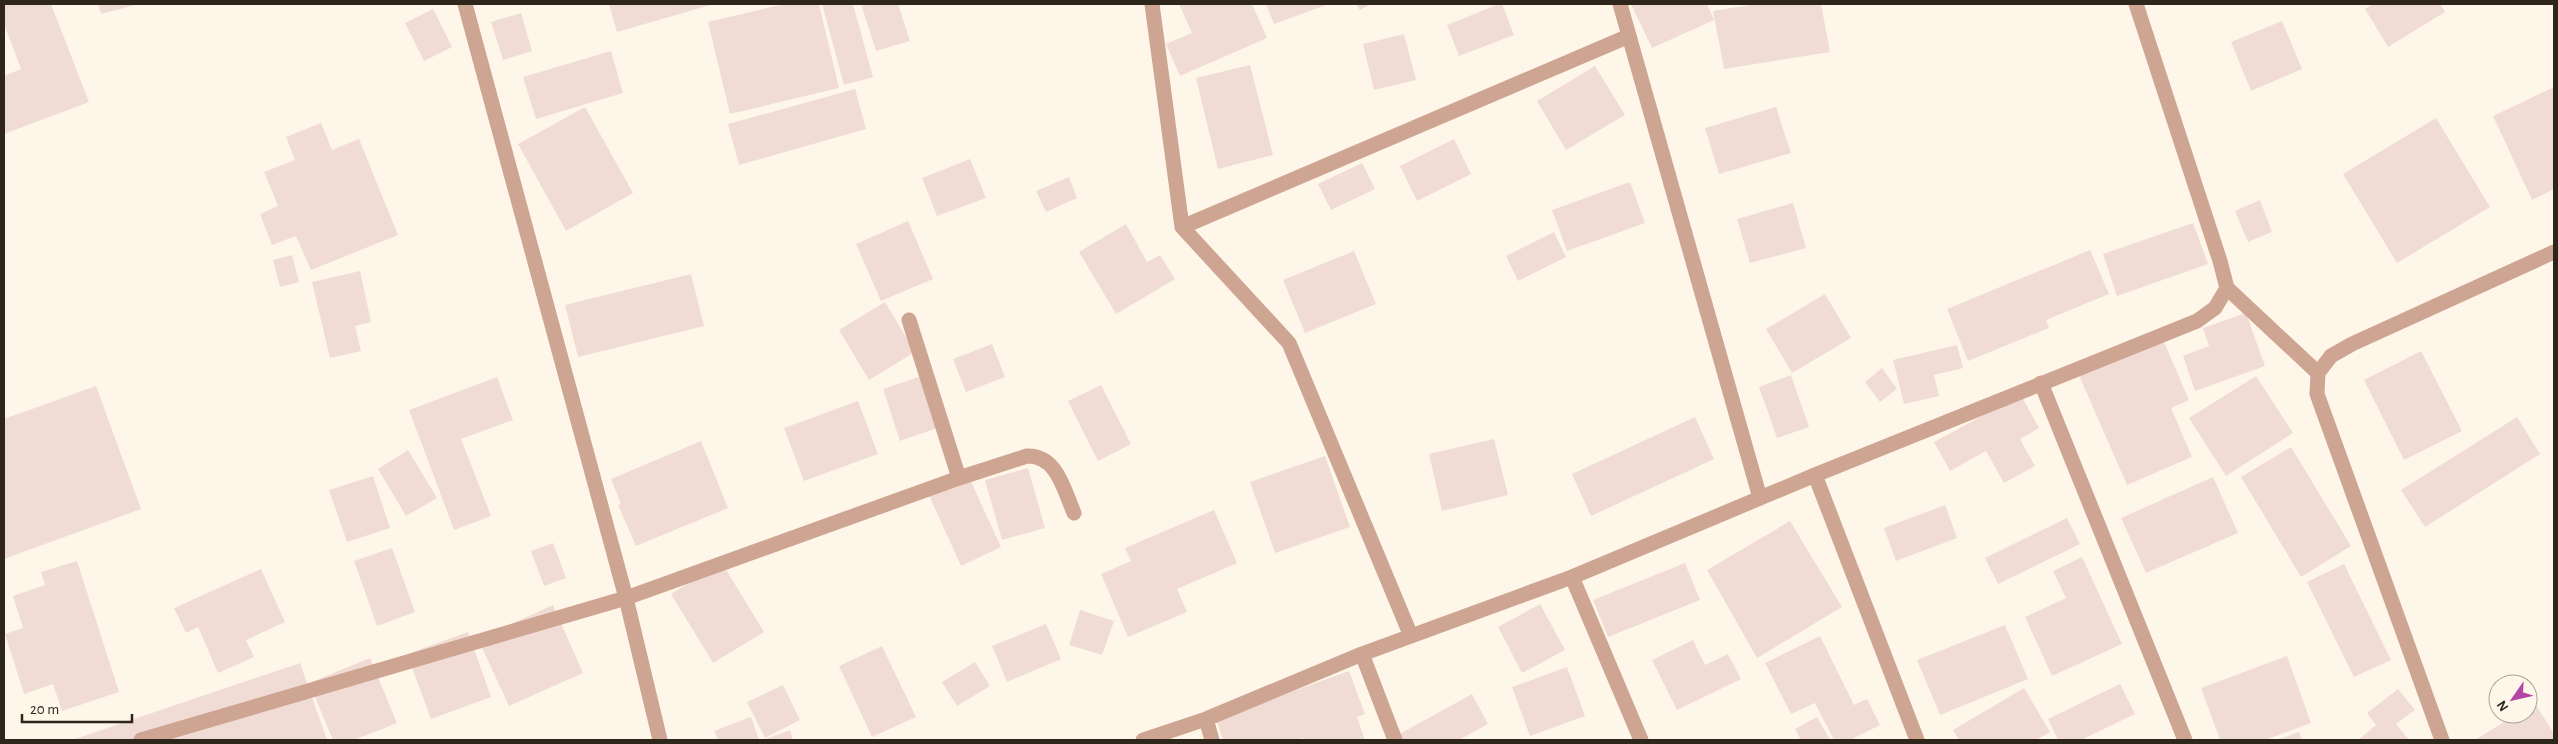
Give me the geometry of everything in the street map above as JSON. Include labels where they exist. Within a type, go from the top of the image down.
[{"type":"street","points":[[465,4],[626,598],[660,740]]},
{"type":"street","points":[[1152,4],[1182,226],[1290,343],[1411,636]]},
{"type":"street","points":[[1620,4],[1760,498]]},
{"type":"street","points":[[2136,4],[2220,261],[2227,288],[2318,373]]},
{"type":"street","points":[[1182,226],[1629,36]]},
{"type":"street","points":[[2442,740],[2317,394],[2318,373],[2331,356],[2352,344],[2554,252]]},
{"type":"street","points":[[1143,740],[1206,719],[1362,654],[1572,577],[1815,475],[2197,321],[2215,308],[2227,288]]},
{"type":"street","points":[[909,320],[959,478]]},
{"type":"street","points":[[2041,383],[2185,740]]},
{"type":"street","points":[[141,740],[626,598],[959,478],[1027,456],[1038,456],[1049,463],[1074,513]]},
{"type":"street","points":[[1815,475],[1917,740]]},
{"type":"street","points":[[1572,577],[1641,740]]},
{"type":"street","points":[[1362,654],[1395,740]]},
{"type":"street","points":[[1206,719],[1212,740]]},
{"type":"building","points":[[4,4],[51,4],[89,102],[4,134],[4,76],[21,69],[4,24]]},
{"type":"building","points":[[98,4],[139,4],[101,14]]},
{"type":"building","points":[[609,4],[714,4],[617,32]]},
{"type":"building","points":[[784,4],[819,4],[839,88],[730,114],[708,22]]},
{"type":"building","points":[[822,4],[853,4],[873,77],[844,85]]},
{"type":"building","points":[[861,4],[898,4],[910,41],[876,51]]},
{"type":"building","points":[[1179,4],[1252,4],[1267,38],[1180,76],[1166,44],[1192,33]]},
{"type":"building","points":[[1266,4],[1329,4],[1274,24]]},
{"type":"building","points":[[1356,4],[1371,4],[1360,10]]},
{"type":"building","points":[[1502,4],[1514,35],[1459,56],[1447,25]]},
{"type":"building","points":[[1631,4],[1707,4],[1714,20],[1652,48]]},
{"type":"building","points":[[1756,4],[1821,4],[1830,52],[1724,69],[1713,11]]},
{"type":"building","points":[[2373,4],[2440,4],[2445,12],[2388,47],[2365,9]]},
{"type":"building","points":[[433,9],[452,47],[424,61],[405,23]]},
{"type":"building","points":[[521,13],[532,51],[503,60],[491,22]]},
{"type":"building","points":[[2282,21],[2302,69],[2251,91],[2231,42]]},
{"type":"building","points":[[1404,34],[1416,80],[1374,90],[1363,44]]},
{"type":"building","points":[[611,51],[623,93],[536,119],[523,77]]},
{"type":"building","points":[[1250,65],[1273,155],[1218,169],[1196,78]]},
{"type":"building","points":[[1595,66],[1625,115],[1566,150],[1537,101]]},
{"type":"building","points":[[2554,87],[2554,189],[2532,200],[2493,116]]},
{"type":"building","points":[[855,89],[866,129],[739,165],[728,124]]},
{"type":"building","points":[[585,107],[633,193],[566,231],[518,144]]},
{"type":"building","points":[[1776,107],[1791,153],[1719,174],[1705,128]]},
{"type":"building","points":[[2436,118],[2490,207],[2397,263],[2343,174]]},
{"type":"building","points":[[321,123],[332,150],[359,139],[398,235],[311,270],[296,236],[272,245],[260,214],[278,206],[264,172],[295,160],[286,137]]},
{"type":"building","points":[[1454,139],[1471,174],[1417,201],[1400,166]]},
{"type":"building","points":[[970,159],[986,198],[937,216],[922,178]]},
{"type":"building","points":[[1362,163],[1375,189],[1331,210],[1318,184]]},
{"type":"building","points":[[1069,177],[1077,198],[1046,212],[1036,191]]},
{"type":"building","points":[[1630,182],[1645,223],[1567,251],[1552,210]]},
{"type":"building","points":[[2260,200],[2272,232],[2248,242],[2235,211]]},
{"type":"building","points":[[1793,203],[1806,248],[1750,263],[1737,219]]},
{"type":"building","points":[[908,221],[933,279],[881,301],[856,244]]},
{"type":"building","points":[[2193,223],[2208,264],[2117,296],[2103,254]]},
{"type":"building","points":[[1126,224],[1147,262],[1160,255],[1175,279],[1116,314],[1079,252]]},
{"type":"building","points":[[1554,232],[1566,257],[1518,281],[1506,256]]},
{"type":"building","points":[[2090,250],[2109,294],[2046,320],[2049,328],[1968,361],[1947,309]]},
{"type":"building","points":[[1354,251],[1376,304],[1305,333],[1283,280]]},
{"type":"building","points":[[292,255],[299,282],[280,287],[273,260]]},
{"type":"building","points":[[360,271],[371,322],[355,326],[361,351],[330,358],[312,282]]},
{"type":"building","points":[[691,274],[704,326],[578,357],[565,305]]},
{"type":"building","points":[[1825,294],[1851,338],[1792,373],[1766,329]]},
{"type":"building","points":[[885,302],[915,352],[869,380],[839,330]]},
{"type":"building","points":[[2246,313],[2265,366],[2195,391],[2183,356],[2209,346],[2203,328]]},
{"type":"building","points":[[2162,337],[2189,400],[2171,408],[2192,457],[2127,485],[2078,373]]},
{"type":"building","points":[[992,344],[1005,377],[966,392],[953,359]]},
{"type":"building","points":[[1957,345],[1963,368],[1934,375],[1939,396],[1904,404],[1893,360]]},
{"type":"building","points":[[2421,351],[2462,431],[2404,460],[2364,380]]},
{"type":"building","points":[[1882,368],[1897,389],[1880,402],[1865,382]]},
{"type":"building","points":[[1791,375],[1809,427],[1777,438],[1759,387]]},
{"type":"building","points":[[922,376],[940,427],[900,441],[883,389]]},
{"type":"building","points":[[2256,376],[2293,433],[2226,476],[2189,418]]},
{"type":"building","points":[[497,377],[513,420],[461,439],[491,516],[454,530],[409,410]]},
{"type":"building","points":[[1101,385],[1131,444],[1098,461],[1068,401]]},
{"type":"building","points":[[96,386],[141,509],[4,559],[4,419]]},
{"type":"building","points":[[2021,395],[2039,428],[2020,439],[2035,466],[2004,483],[1986,451],[1950,471],[1934,442]]},
{"type":"building","points":[[858,401],[878,454],[804,481],[784,428]]},
{"type":"building","points":[[1695,417],[1714,459],[1591,516],[1572,474]]},
{"type":"building","points":[[2517,417],[2540,454],[2425,527],[2401,490]]},
{"type":"building","points":[[1494,439],[1508,495],[1442,511],[1429,454]]},
{"type":"building","points":[[701,441],[728,508],[636,546],[618,505],[621,504],[611,479]]},
{"type":"building","points":[[2291,447],[2351,546],[2301,577],[2241,477]]},
{"type":"building","points":[[408,450],[437,498],[406,516],[378,469]]},
{"type":"building","points":[[1325,456],[1350,527],[1275,553],[1250,482]]},
{"type":"building","points":[[1028,468],[1045,528],[1002,540],[985,480]]},
{"type":"building","points":[[967,473],[1001,547],[961,566],[927,491]]},
{"type":"building","points":[[373,476],[390,528],[347,542],[329,490]]},
{"type":"building","points":[[2213,477],[2238,533],[2146,573],[2121,518]]},
{"type":"building","points":[[1945,505],[1957,538],[1896,561],[1884,528]]},
{"type":"building","points":[[1214,510],[1237,563],[1177,589],[1187,612],[1128,637],[1101,574],[1131,561],[1125,548]]},
{"type":"building","points":[[2067,518],[2080,544],[1998,584],[1985,558]]},
{"type":"building","points":[[1790,521],[1842,607],[1757,658],[1707,570]]},
{"type":"building","points":[[553,543],[566,578],[544,586],[531,551]]},
{"type":"building","points":[[392,548],[415,612],[377,626],[354,561]]},
{"type":"building","points":[[2082,557],[2122,644],[2052,676],[2025,617],[2066,598],[2053,571]]},
{"type":"building","points":[[77,561],[119,692],[62,711],[53,684],[24,694],[5,634],[23,628],[13,596],[45,585],[41,572]]},
{"type":"building","points":[[722,563],[764,632],[713,663],[671,594]]},
{"type":"building","points":[[1685,563],[1700,600],[1608,637],[1593,600]]},
{"type":"building","points":[[2344,564],[2391,660],[2354,677],[2307,582]]},
{"type":"building","points":[[261,569],[285,622],[246,640],[254,657],[218,673],[198,627],[186,633],[174,608]]},
{"type":"building","points":[[1540,604],[1565,650],[1522,673],[1498,627]]},
{"type":"building","points":[[553,605],[583,673],[509,706],[478,639]]},
{"type":"building","points":[[1080,610],[1114,621],[1102,655],[1069,645]]},
{"type":"building","points":[[1046,624],[1061,659],[1007,682],[992,646]]},
{"type":"building","points":[[2005,625],[2028,679],[1940,715],[1917,660]]},
{"type":"building","points":[[468,632],[491,697],[431,719],[407,654]]},
{"type":"building","points":[[1820,636],[1854,705],[1867,699],[1880,725],[1850,740],[1834,740],[1815,703],[1791,714],[1765,663]]},
{"type":"building","points":[[1693,640],[1705,665],[1728,654],[1741,679],[1677,710],[1652,660]]},
{"type":"building","points":[[882,646],[916,717],[872,737],[839,666]]},
{"type":"building","points":[[2287,656],[2311,723],[2265,740],[2220,740],[2201,688]]},
{"type":"building","points":[[370,658],[397,723],[354,740],[333,740],[309,683]]},
{"type":"building","points":[[975,662],[990,686],[957,706],[942,682]]},
{"type":"building","points":[[300,663],[327,740],[72,740]]},
{"type":"building","points":[[1567,667],[1585,716],[1530,736],[1512,687]]},
{"type":"building","points":[[1349,671],[1365,714],[1357,717],[1365,740],[1305,740],[1304,738],[1298,740],[1223,740],[1216,719]]},
{"type":"building","points":[[2120,684],[2135,714],[2081,740],[2058,740],[2048,719]]},
{"type":"building","points":[[783,685],[800,720],[765,738],[747,702]]},
{"type":"building","points":[[2024,688],[2050,732],[2036,740],[1959,740],[1953,730]]},
{"type":"building","points":[[2398,689],[2415,710],[2396,724],[2409,740],[2358,740],[2376,725],[2367,713]]},
{"type":"building","points":[[1472,694],[1488,724],[1459,740],[1398,740],[1396,736]]},
{"type":"building","points":[[2538,708],[2554,734],[2554,740],[2475,740],[2501,724],[2538,724]]},
{"type":"building","points":[[751,717],[759,740],[718,740],[714,731]]},
{"type":"building","points":[[1817,717],[1830,740],[1801,740],[1795,729]]},
{"type":"building","points":[[790,730],[793,740],[763,740]]},
{"type":"building","points":[[2299,732],[2302,740],[2277,740]]}]
